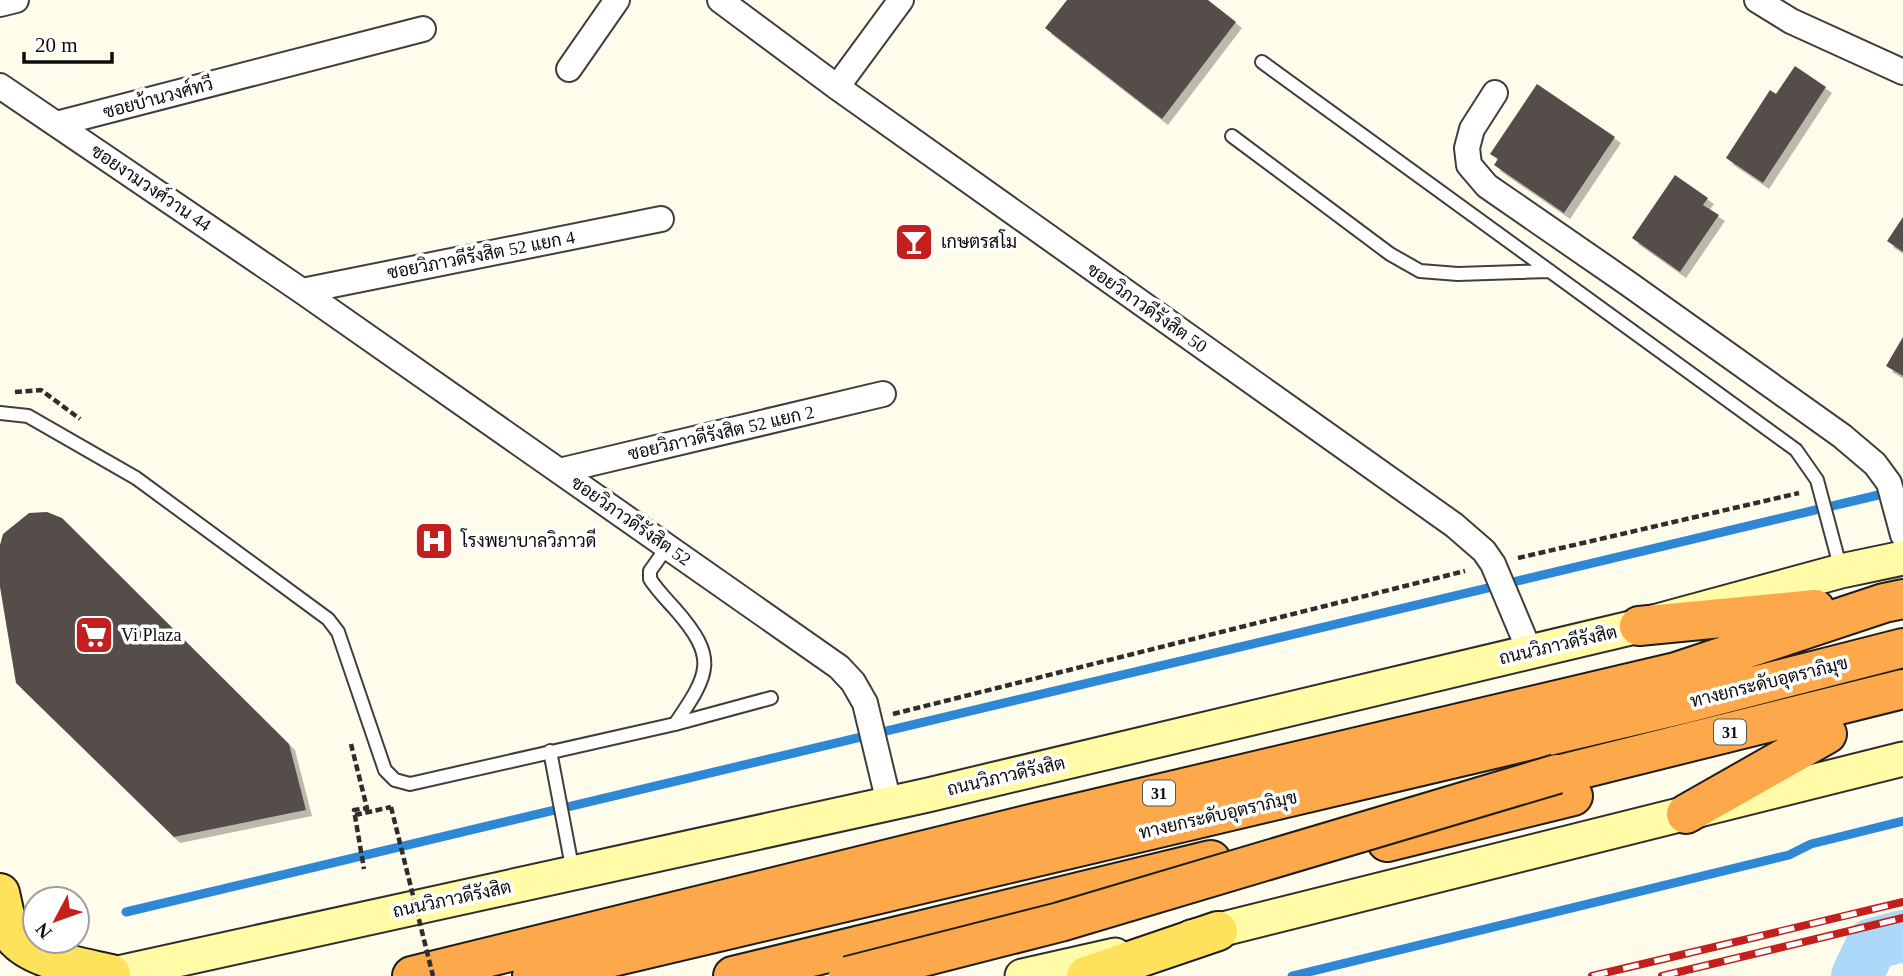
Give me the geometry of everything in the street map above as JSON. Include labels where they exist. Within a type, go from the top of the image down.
[{"type":"highway","points":[[1639,626],[1894,601]]},
{"type":"highway","name":"31","points":[[412,976],[1039,822],[1676,671],[1894,601]]},
{"type":"highway","name":"ทางยกระดับอุตราภิมุข","points":[[532,976],[1684,705],[1903,648]]},
{"type":"highway","name":"31","points":[[733,976],[1903,689]]},
{"type":"highway","name":"31","points":[[846,976],[1903,715]]},
{"type":"highway","points":[[1686,814],[1827,734]]},
{"type":"highway","points":[[846,976],[1060,922],[1557,774]]},
{"type":"main road","name":"ถนนวิภาวดีรังสิต","points":[[108,975],[889,803],[1639,626],[1841,571],[1903,558]]},
{"type":"main road","points":[[1022,976],[1218,931],[1903,759]]},
{"type":"main road","points":[[0,893],[10,931],[24,947],[46,957],[108,975]]},
{"type":"main road","points":[[1086,976],[1218,931]]},
{"type":"street","points":[[0,4],[16,0]]},
{"type":"street","points":[[569,69],[617,0]]},
{"type":"street","name":"ซอยวิภาวดีรังสิต 50","points":[[720,0],[837,87],[1454,526],[1484,551],[1493,564],[1530,652]]},
{"type":"street","points":[[837,87],[901,0]]},
{"type":"street","points":[[1757,0],[1791,21],[1903,72]]},
{"type":"street","name":"ซอยบ้านวงศ์ทวี","points":[[56,124],[423,29]]},
{"type":"street","name":"ซอยงามวงศ์วาน 44","points":[[0,86],[302,290]]},
{"type":"street","points":[[1495,93],[1472,129],[1467,148],[1469,164],[1487,187],[1842,436],[1875,464],[1889,483],[1903,536]]},
{"type":"street","name":"ซอยวิภาวดีรังสิต 52 แยก 4","points":[[302,290],[661,219]]},
{"type":"street","name":"ซอยวิภาวดีรังสิต 52","points":[[302,290],[839,667],[853,682],[864,703],[889,803]]},
{"type":"street","name":"ซอยวิภาวดีรังสิต 52 แยก 2","points":[[559,471],[883,394]]},
{"type":"lane","points":[[1262,62],[1796,450],[1817,480],[1841,571]]},
{"type":"lane","points":[[1232,136],[1390,254],[1420,271],[1458,274],[1550,271]]},
{"type":"lane","points":[[2,410],[28,416],[136,478],[328,619],[338,632],[385,770],[395,780],[410,784],[675,724],[771,698]]},
{"type":"lane","points":[[667,547],[650,571],[650,579],[695,633],[704,653],[705,665],[693,697],[675,724]]},
{"type":"lane","points":[[550,751],[573,872]]},
{"type":"path","points":[[869,721],[1493,564],[1810,491]]},
{"type":"path","points":[[350,738],[367,808],[354,810],[364,869]]},
{"type":"path","points":[[355,815],[391,807],[433,976]]},
{"type":"building","points":[[1067,0],[1208,0],[1236,22],[1162,119],[1045,28]]},
{"type":"building","points":[[1795,66],[1826,87],[1763,183],[1726,158],[1770,90],[1776,94]]},
{"type":"building","points":[[1537,84],[1615,137],[1564,213],[1494,165],[1498,159],[1490,154]]},
{"type":"building","points":[[1675,175],[1708,198],[1703,205],[1719,215],[1680,272],[1632,238]]},
{"type":"building","points":[[1903,217],[1903,252],[1887,241]]},
{"type":"building","points":[[1903,337],[1903,376],[1886,366]]},
{"type":"building","name":"Vi Plaza","points":[[47,512],[62,518],[289,744],[306,810],[174,837],[16,683],[0,587],[0,545],[3,534],[29,513]]},
{"type":"waterway","points":[[126,912],[1891,492]]},
{"type":"waterway","points":[[1292,976],[1789,855],[1811,844],[1903,821]]},
{"type":"waterway","points":[[1857,976],[1872,944],[1903,936]]},
{"type":"railway","points":[[1592,976],[1903,902]]},
{"type":"railway","points":[[1662,976],[1903,918]]},
{"type":"place","name":"เกษตรสโม","points":[[914,242]]},
{"type":"place","name":"โรงพยาบาลวิภาวดี","points":[[434,541]]},
{"type":"place","name":"Vi Plaza","points":[[94,635]]}]
